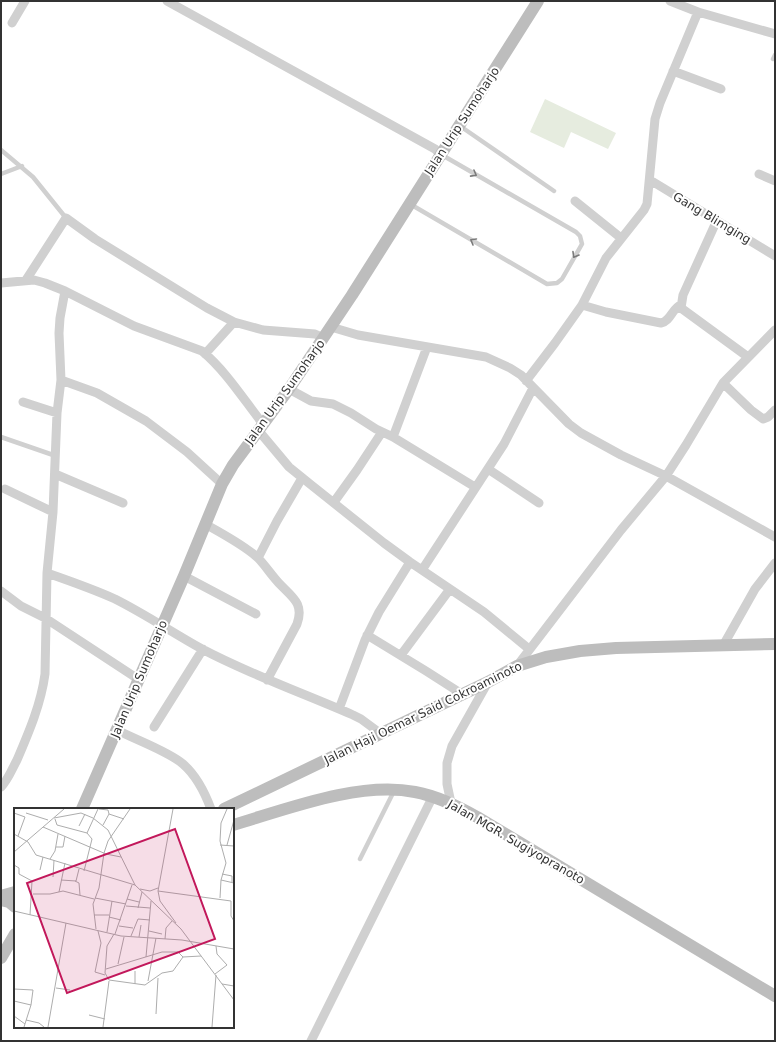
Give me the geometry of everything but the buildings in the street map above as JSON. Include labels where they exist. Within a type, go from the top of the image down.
[{"type":"main road","name":"Jalan Urip Sumoharjo","points":[[82,808],[184,576],[222,484],[236,460],[324,338],[538,1]]},
{"type":"main road","name":"Jalan Haji Oemar Said Cokroaminoto","points":[[226,808],[488,682],[517,666],[546,657],[580,651],[616,648],[724,644],[775,644]]},
{"type":"main road","name":"Jalan MGR. Sugiyopranoto","points":[[234,825],[310,803],[364,790],[394,790],[415,792],[433,796],[451,803],[490,825],[775,996]]},
{"type":"main road","points":[[1,896],[14,892]]},
{"type":"main road","points":[[1,900],[9,902],[14,906]]},
{"type":"main road","points":[[1,958],[14,936]]},
{"type":"street","points":[[12,23],[25,1]]},
{"type":"street","points":[[167,1],[435,149],[440,154]]},
{"type":"street","points":[[670,1],[698,12],[775,34]]},
{"type":"street","points":[[422,570],[504,444],[529,384],[555,343],[582,305],[600,267],[646,207],[648,200],[655,120],[660,103],[698,12]]},
{"type":"street","points":[[673,71],[721,89]]},
{"type":"street","points":[[759,174],[775,181]]},
{"type":"street","name":"Gang Blimging","points":[[650,180],[775,256]]},
{"type":"street","points":[[575,201],[621,238]]},
{"type":"street","points":[[26,280],[66,218],[95,239],[207,308],[234,322],[263,330],[316,334],[324,338]]},
{"type":"street","points":[[717,220],[683,295],[681,308],[748,357]]},
{"type":"street","points":[[1,283],[26,280],[41,281],[65,291],[134,326],[190,346],[205,354],[230,382],[289,467],[410,562],[484,612],[529,649]]},
{"type":"street","points":[[1,787],[9,776],[19,754],[36,713],[43,687],[45,666],[47,573],[53,512],[56,456],[56,413],[61,380],[59,333],[65,291]]},
{"type":"street","points":[[582,305],[606,312],[661,323],[668,320],[677,307],[681,304]]},
{"type":"street","points":[[205,354],[234,322]]},
{"type":"street","points":[[331,327],[358,335],[486,357],[510,368],[529,384],[568,424],[582,433],[621,455],[666,476],[775,537]]},
{"type":"street","points":[[517,666],[621,530],[666,476],[723,383],[775,330]]},
{"type":"street","points":[[393,437],[427,347]]},
{"type":"street","points":[[61,380],[97,393],[146,421],[187,452],[222,484]]},
{"type":"street","points":[[723,383],[751,410],[763,419],[768,417],[775,410]]},
{"type":"street","points":[[289,388],[311,401],[333,404],[351,412],[475,487]]},
{"type":"street","points":[[23,402],[56,413]]},
{"type":"street","points":[[334,502],[358,470],[382,432]]},
{"type":"street","points":[[488,469],[539,503]]},
{"type":"street","points":[[55,474],[123,503]]},
{"type":"street","points":[[258,558],[302,478]]},
{"type":"street","points":[[4,489],[53,512]]},
{"type":"street","points":[[205,524],[258,558],[295,600],[300,610],[300,616],[297,624],[267,680]]},
{"type":"street","points":[[339,709],[367,636],[379,612],[410,562]]},
{"type":"street","points":[[724,644],[755,589],[775,562]]},
{"type":"street","points":[[47,573],[99,592],[162,625],[203,649],[267,680],[361,719],[380,733]]},
{"type":"street","points":[[184,576],[256,614]]},
{"type":"street","points":[[401,655],[450,589]]},
{"type":"street","points":[[1,591],[20,606],[45,618],[138,679]]},
{"type":"street","points":[[367,636],[401,655],[462,694]]},
{"type":"street","points":[[154,726],[203,649]]},
{"type":"street","points":[[451,803],[447,784],[447,763],[452,746],[488,682]]},
{"type":"street","points":[[117,730],[183,764],[201,785],[211,808]]},
{"type":"street","points":[[311,1041],[433,796]]},
{"type":"lane","points":[[459,125],[554,191]]},
{"type":"lane","points":[[1,150],[33,176],[66,218]]},
{"type":"lane","points":[[409,203],[547,284],[557,283],[562,279],[582,244],[580,236],[576,232],[440,154]]},
{"type":"lane","points":[[1,174],[22,166]]},
{"type":"lane","points":[[1,436],[56,456]]},
{"type":"lane","points":[[360,860],[394,790]]},
{"type":"shaded area","points":[[545,99],[616,133],[608,149],[571,132],[564,148],[530,132]]}]
